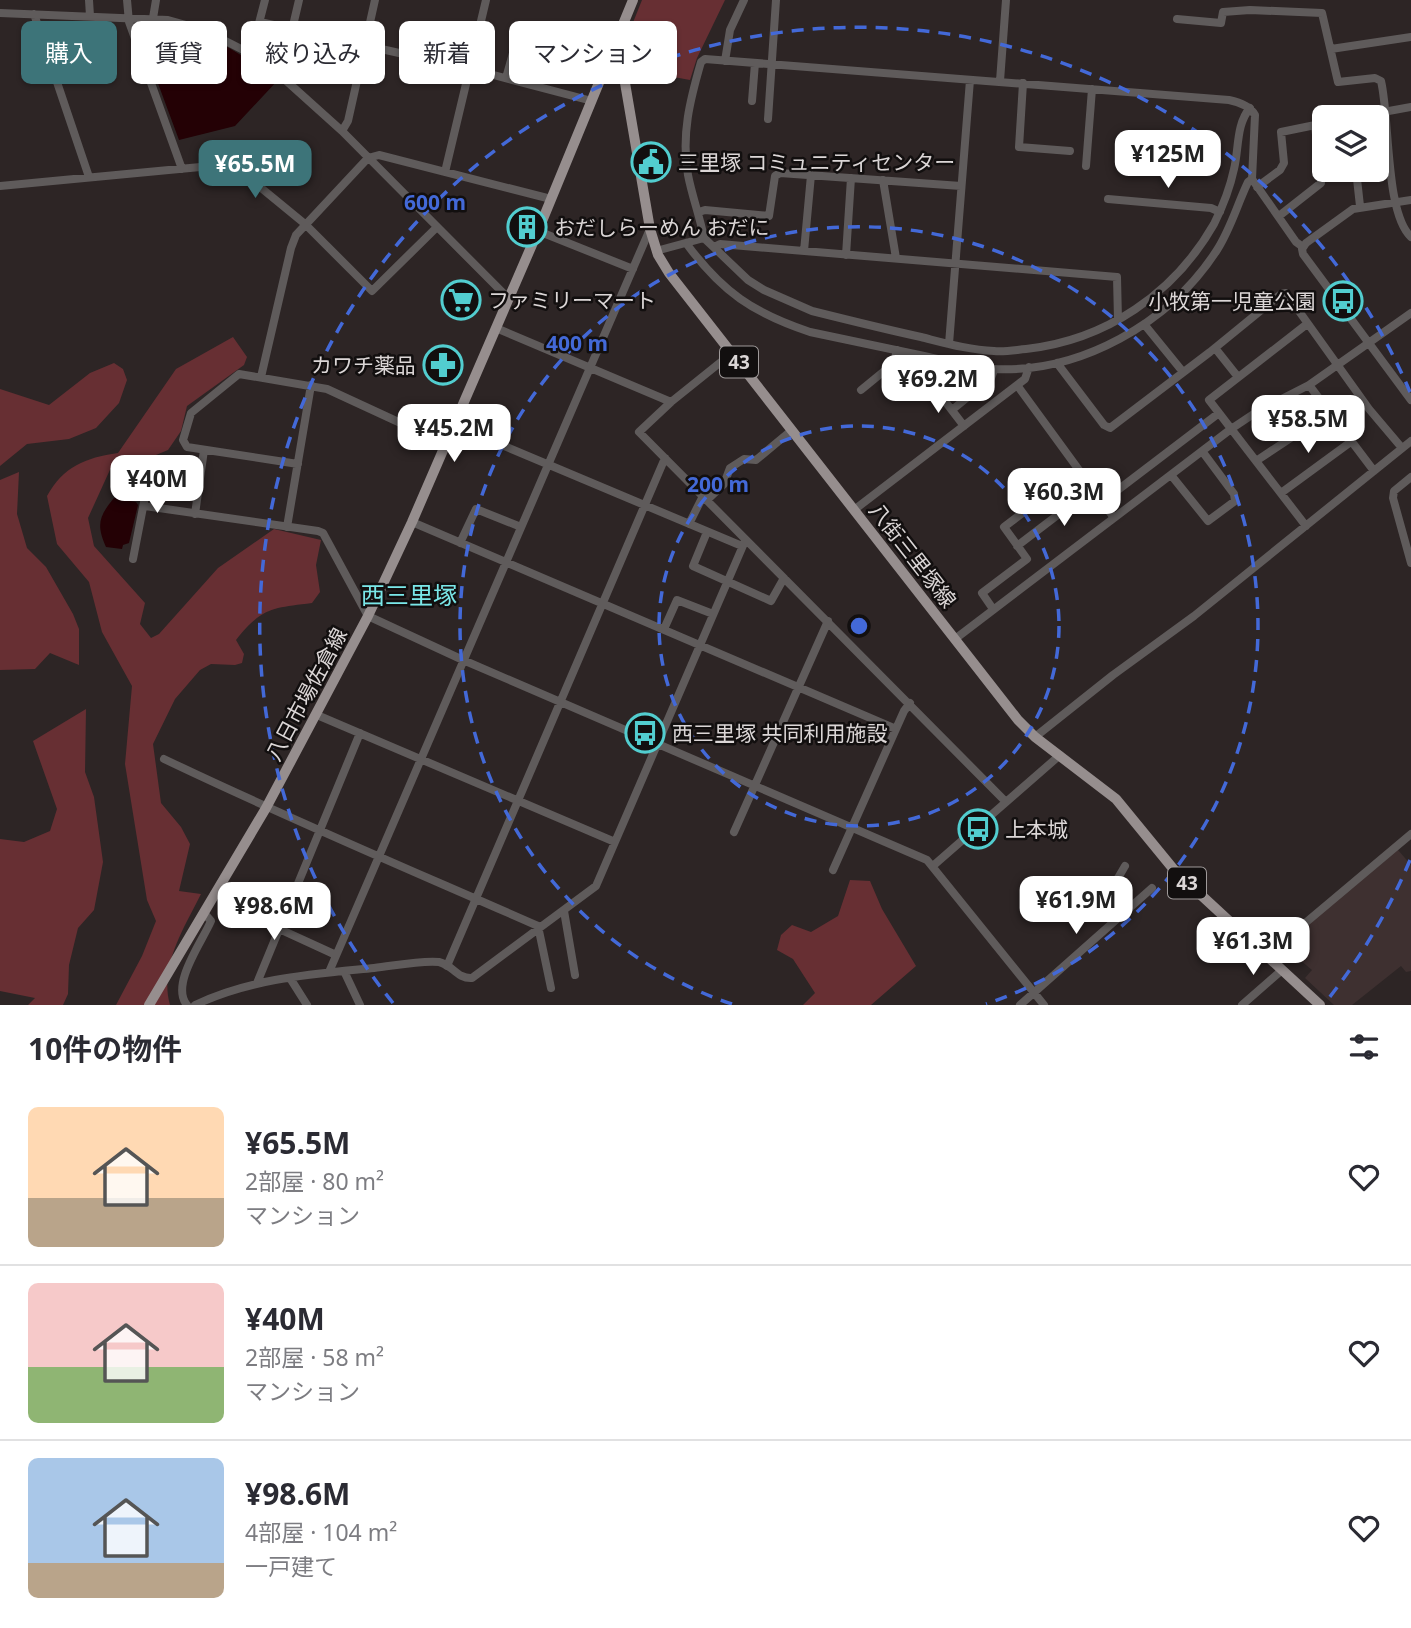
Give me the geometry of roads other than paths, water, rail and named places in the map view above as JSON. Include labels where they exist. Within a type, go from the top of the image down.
[{"type":"main road","name":"八日市場佐倉線","points":[[626,21],[633,0]]},
{"type":"main road","name":"八日市場佐倉線","points":[[149,1005],[266,808],[368,616],[446,444],[599,84]]},
{"type":"main road","name":"八街三里塚線","points":[[625,84],[650,229],[656,251],[669,273],[1018,720],[1035,737],[1116,799],[1175,871],[1320,1005]]},
{"type":"street","points":[[89,0],[90,16]]},
{"type":"street","points":[[127,0],[128,16],[182,169]]},
{"type":"street","points":[[153,18],[156,0]]},
{"type":"street","points":[[260,21],[265,0]]},
{"type":"street","points":[[294,21],[299,0]]},
{"type":"street","points":[[370,21],[375,0]]},
{"type":"street","points":[[481,21],[486,0]]},
{"type":"street","points":[[725,61],[730,30],[744,0]]},
{"type":"street","points":[[768,119],[776,0]]},
{"type":"street","points":[[1000,81],[1006,0]]},
{"type":"street","points":[[1235,0],[1236,10]]},
{"type":"street","points":[[1177,19],[1221,23],[1222,13],[1236,10],[1322,13],[1338,82],[1374,78],[1381,81],[1384,105]]},
{"type":"street","points":[[0,13],[153,18],[194,26],[241,49]]},
{"type":"street","points":[[34,14],[89,177]]},
{"type":"street","points":[[1331,49],[1411,37]]},
{"type":"street","points":[[506,78],[517,38],[546,47],[537,85]]},
{"type":"street","points":[[1250,108],[1241,121],[1234,172],[1220,212],[1204,241],[1181,270],[1149,300],[1118,320],[1074,339],[1036,348],[997,352],[949,344],[812,312],[793,304],[748,280],[704,238],[688,172],[686,119],[703,60],[1229,100],[1250,108],[1256,118],[1255,183],[1296,242],[1303,247]]},
{"type":"street","points":[[752,101],[755,63]]},
{"type":"street","points":[[495,75],[592,101]]},
{"type":"street","points":[[949,344],[970,80]]},
{"type":"street","points":[[1023,83],[1019,147],[1070,151]]},
{"type":"street","points":[[290,84],[342,131],[508,298]]},
{"type":"street","points":[[342,131],[348,121],[356,84]]},
{"type":"street","points":[[445,173],[467,84]]},
{"type":"street","points":[[1086,166],[1092,89]]},
{"type":"street","points":[[1389,110],[1411,107]]},
{"type":"street","points":[[686,243],[704,267],[732,295],[777,320],[810,332],[994,370],[1058,363],[1101,348],[1144,324],[1184,290],[1224,239],[1246,186],[1280,170],[1284,163],[1281,132],[1312,126]]},
{"type":"street","points":[[1389,147],[1395,202],[1411,237]]},
{"type":"street","points":[[261,377],[291,248],[299,231],[368,158],[379,155],[551,199]]},
{"type":"street","points":[[0,186],[232,164],[305,224],[372,291],[437,228]]},
{"type":"street","points":[[699,212],[769,216],[777,174],[961,186]]},
{"type":"street","points":[[804,251],[811,175]]},
{"type":"street","points":[[846,255],[851,178]]},
{"type":"street","points":[[883,180],[896,258]]},
{"type":"street","points":[[1279,216],[1321,182]]},
{"type":"street","points":[[1357,182],[1360,206]]},
{"type":"street","points":[[1108,200],[1211,208],[1220,212]]},
{"type":"street","points":[[1303,247],[1349,211],[1360,206],[1411,200]]},
{"type":"street","points":[[329,972],[650,229]]},
{"type":"street","points":[[538,231],[632,269]]},
{"type":"street","points":[[656,251],[704,238]]},
{"type":"street","points":[[715,247],[720,244],[1117,277],[1118,320]]},
{"type":"street","points":[[1303,247],[1303,254],[1411,400]]},
{"type":"street","points":[[1058,363],[1108,428],[1215,348],[1281,294],[1288,294],[1369,409],[1402,448]]},
{"type":"street","points":[[955,639],[1231,429],[1258,411],[1309,385],[1411,313]]},
{"type":"street","points":[[1144,324],[1183,372]]},
{"type":"street","points":[[1306,526],[1209,400],[1307,324]]},
{"type":"street","points":[[496,328],[671,402]]},
{"type":"street","points":[[1215,348],[1238,377]]},
{"type":"street","points":[[861,390],[894,363],[897,351]]},
{"type":"street","points":[[732,354],[671,402],[639,432],[705,498],[743,543],[828,621],[1006,802]]},
{"type":"street","points":[[854,510],[1027,377],[1029,367]]},
{"type":"street","points":[[952,410],[991,378],[994,370]]},
{"type":"street","points":[[298,464],[187,447],[183,440],[191,413],[239,374],[327,388],[446,444]]},
{"type":"street","points":[[286,527],[312,385]]},
{"type":"street","points":[[1017,385],[1114,518]]},
{"type":"street","points":[[1309,385],[1374,471]]},
{"type":"street","points":[[934,387],[964,426]]},
{"type":"street","points":[[1102,502],[1219,412]]},
{"type":"street","points":[[1256,461],[1330,412]]},
{"type":"street","points":[[454,425],[689,524],[743,543]]},
{"type":"street","points":[[689,524],[705,498],[724,484],[730,468],[744,459],[756,460],[792,430]]},
{"type":"street","points":[[1281,493],[1352,441]]},
{"type":"street","points":[[1035,737],[1113,675],[1194,616],[1411,441]]},
{"type":"street","points":[[195,514],[204,450]]},
{"type":"street","points":[[1171,475],[1208,521],[1234,501],[1234,494],[1202,451]]},
{"type":"street","points":[[447,966],[665,458]]},
{"type":"street","points":[[134,559],[151,466]]},
{"type":"street","points":[[993,609],[982,593],[1027,559],[1004,527],[1079,470]]},
{"type":"street","points":[[1411,477],[1394,491],[1393,498],[1411,564]]},
{"type":"street","points":[[1017,546],[1093,488]]},
{"type":"street","points":[[145,506],[323,533],[368,616],[559,702],[927,860],[934,865],[1044,1005]]},
{"type":"street","points":[[460,543],[476,509],[521,527]]},
{"type":"street","points":[[412,522],[896,729]]},
{"type":"street","points":[[707,531],[693,566],[771,601],[784,578]]},
{"type":"street","points":[[195,1005],[257,983],[329,972],[438,962],[463,978],[472,978],[596,886],[743,543]]},
{"type":"street","points":[[664,629],[677,600],[713,614]]},
{"type":"street","points":[[734,832],[828,621]]},
{"type":"street","points":[[833,870],[910,703]]},
{"type":"street","points":[[317,715],[615,842]]},
{"type":"street","points":[[257,983],[360,733]]},
{"type":"street","points":[[934,865],[1060,755]]},
{"type":"street","points":[[164,759],[266,808],[538,926],[551,988]]},
{"type":"street","points":[[1266,956],[1411,834]]},
{"type":"street","points":[[1081,909],[1118,878],[1125,866]]},
{"type":"street","points":[[1020,1005],[1152,888]]},
{"type":"street","points":[[225,904],[336,955]]},
{"type":"street","points":[[564,911],[575,975]]},
{"type":"street","points":[[187,1005],[180,996],[181,986],[211,921],[204,913]]},
{"type":"street","points":[[1242,1005],[1282,970]]},
{"type":"street","points":[[344,971],[360,1005]]},
{"type":"street","points":[[290,978],[307,1005]]},
{"type":"place","name":"三里塚 コミュニティセンター","points":[[651,162]]},
{"type":"place","name":"おだしらーめん おだに","points":[[527,227]]},
{"type":"place","name":"ファミリーマート","points":[[461,300]]},
{"type":"place","name":"小牧第一児童公園","points":[[1343,301]]},
{"type":"place","name":"カワチ薬品","points":[[443,365]]},
{"type":"place","name":"西三里塚 共同利用施設","points":[[645,733]]},
{"type":"place","name":"上本城","points":[[978,829]]},
{"type":"district","name":"西三里塚","points":[[409,594]]}]
